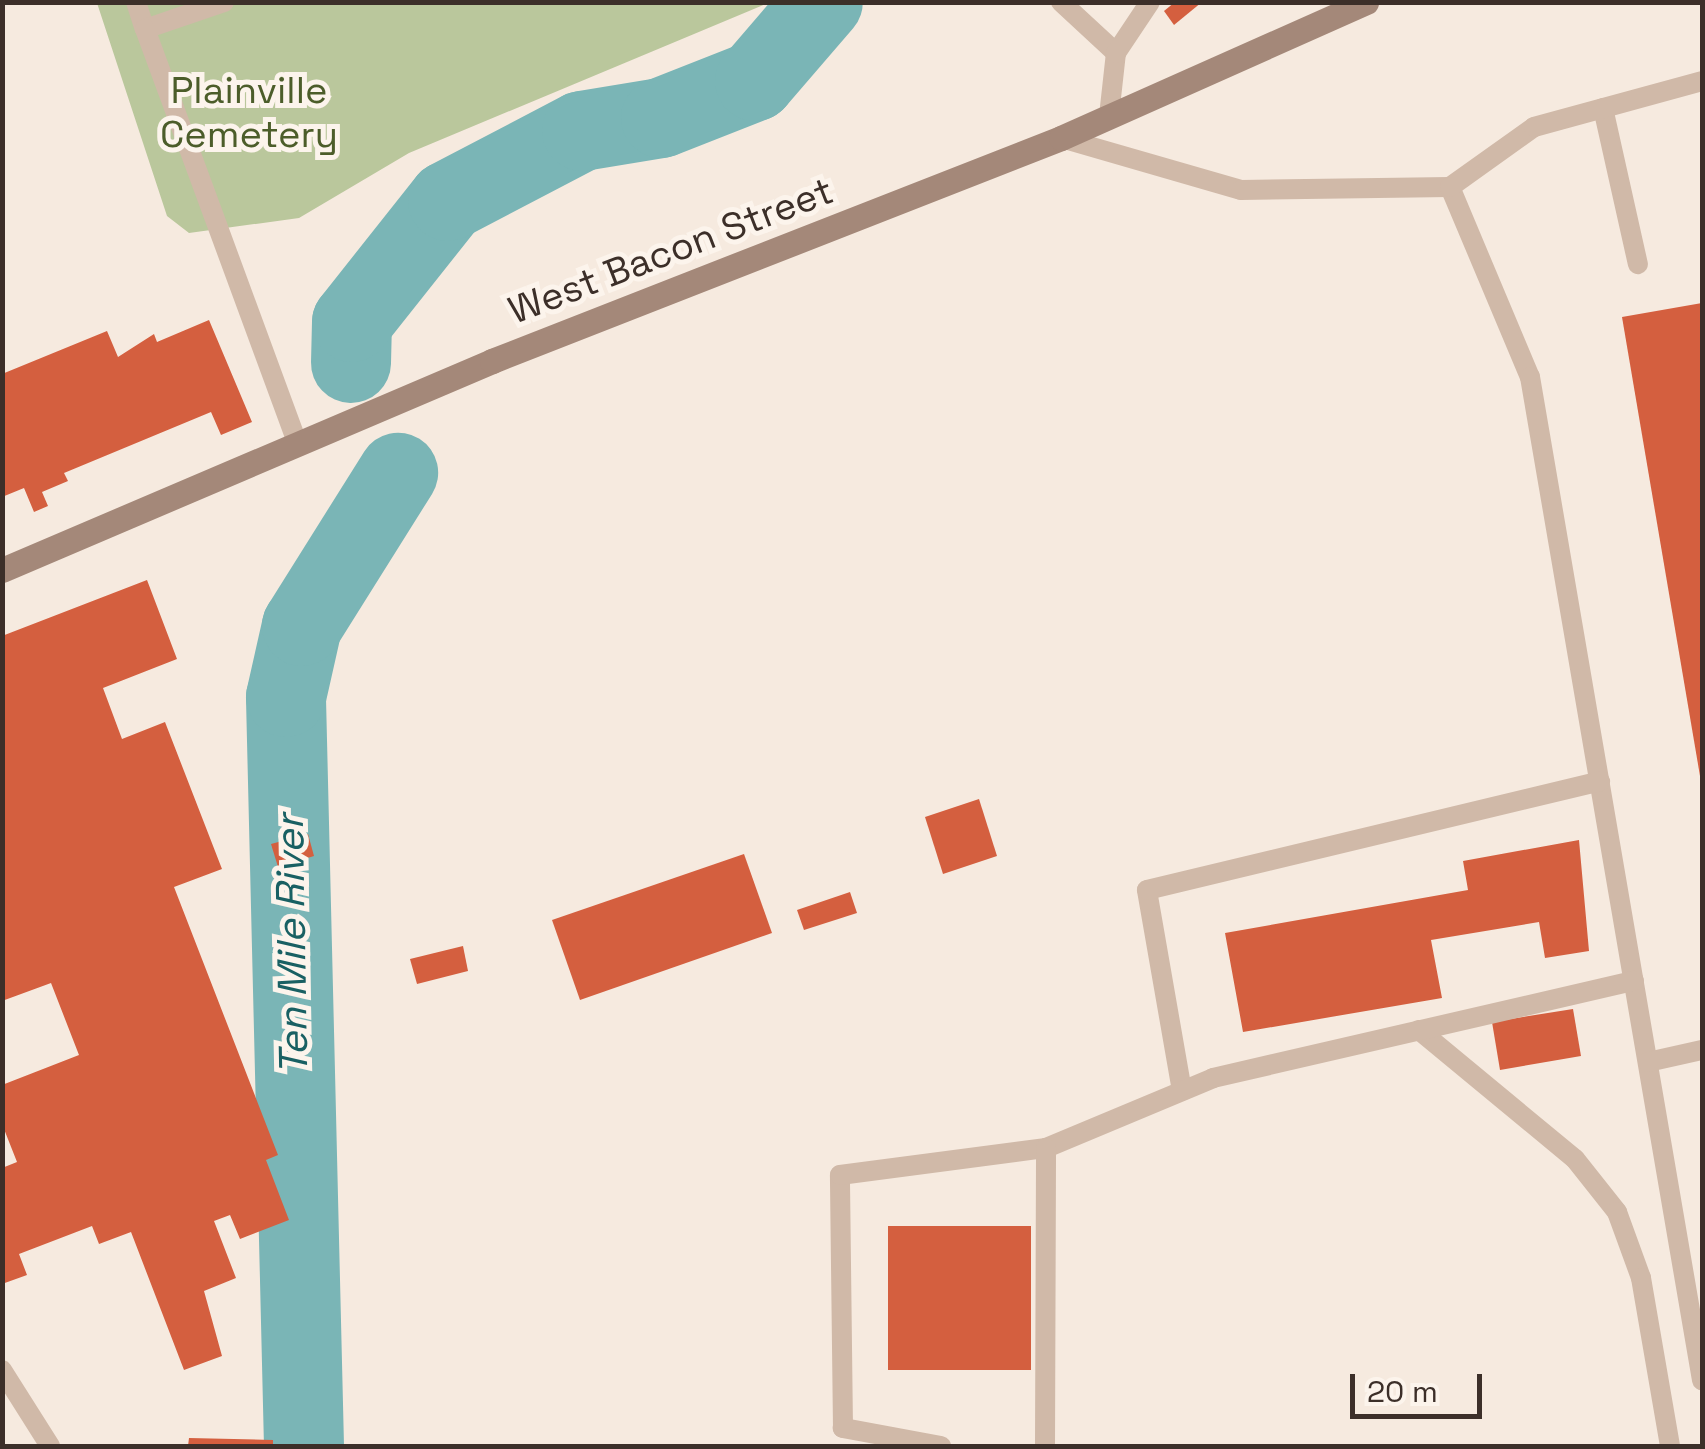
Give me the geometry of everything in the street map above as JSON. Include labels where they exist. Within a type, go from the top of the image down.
[{"type":"street","name":"West Bacon Street","points":[[2,570],[297,442],[1061,138],[1365,3]]},
{"type":"lane","points":[[136,2],[297,442]]},
{"type":"lane","points":[[145,29],[224,2]]},
{"type":"lane","points":[[1061,2],[1116,52]]},
{"type":"lane","points":[[1109,116],[1116,52],[1150,2]]},
{"type":"lane","points":[[1061,138],[1241,190],[1450,186],[1534,127],[1702,81]]},
{"type":"lane","points":[[1603,108],[1638,264]]},
{"type":"lane","points":[[1450,186],[1530,377],[1702,1380]]},
{"type":"lane","points":[[1182,1091],[1147,890],[1600,781]]},
{"type":"lane","points":[[942,1446],[843,1428],[840,1175],[1046,1148],[1182,1091],[1419,1030],[1634,981]]},
{"type":"lane","points":[[1419,1030],[1575,1158],[1617,1212],[1641,1278],[1670,1446]]},
{"type":"lane","points":[[1648,1062],[1702,1050]]},
{"type":"lane","points":[[1045,1446],[1046,1148]]},
{"type":"lane","points":[[2,1370],[50,1446]]},
{"type":"green space","name":"Plainville Cemetery","points":[[97,3],[768,3],[409,153],[299,218],[189,233],[167,216]]},
{"type":"building","points":[[1175,2],[1202,2],[1174,25],[1164,11]]},
{"type":"building","points":[[1702,303],[1702,776],[1700,776],[1622,317]]},
{"type":"building","points":[[209,320],[252,422],[221,435],[211,412],[64,473],[68,481],[42,492],[48,506],[34,512],[24,488],[2,497],[2,374],[107,331],[118,357],[154,334],[157,342]]},
{"type":"building","points":[[147,580],[177,659],[103,688],[122,739],[165,722],[222,869],[174,887],[278,1155],[266,1160],[289,1220],[240,1239],[230,1215],[214,1221],[236,1278],[204,1291],[222,1356],[184,1370],[131,1232],[99,1244],[92,1226],[19,1254],[27,1275],[2,1284],[2,1168],[17,1162],[2,1124],[2,1085],[79,1055],[51,983],[2,1001],[2,636]]},
{"type":"building","points":[[979,799],[997,856],[943,874],[925,817]]},
{"type":"building","points":[[308,834],[314,856],[278,867],[271,844]]},
{"type":"building","points":[[1579,840],[1589,951],[1545,958],[1539,922],[1431,940],[1442,998],[1243,1032],[1225,933],[1468,890],[1463,861]]},
{"type":"building","points":[[744,854],[772,933],[580,1000],[552,920]]},
{"type":"building","points":[[850,892],[857,913],[804,930],[797,910]]},
{"type":"building","points":[[463,946],[468,971],[417,984],[410,959]]},
{"type":"building","points":[[1573,1009],[1581,1056],[1500,1070],[1492,1022]]},
{"type":"building","points":[[888,1226],[1031,1226],[1031,1370],[888,1370]]},
{"type":"building","points":[[189,1438],[273,1440],[273,1446],[188,1446]]},
{"type":"waterway","name":"Ten Mile River","points":[[351,363],[352,322],[448,201],[582,131],[661,118],[755,81],[823,2]]},
{"type":"waterway","name":"Ten Mile River","points":[[304,1446],[286,697],[302,626],[398,473]]}]
